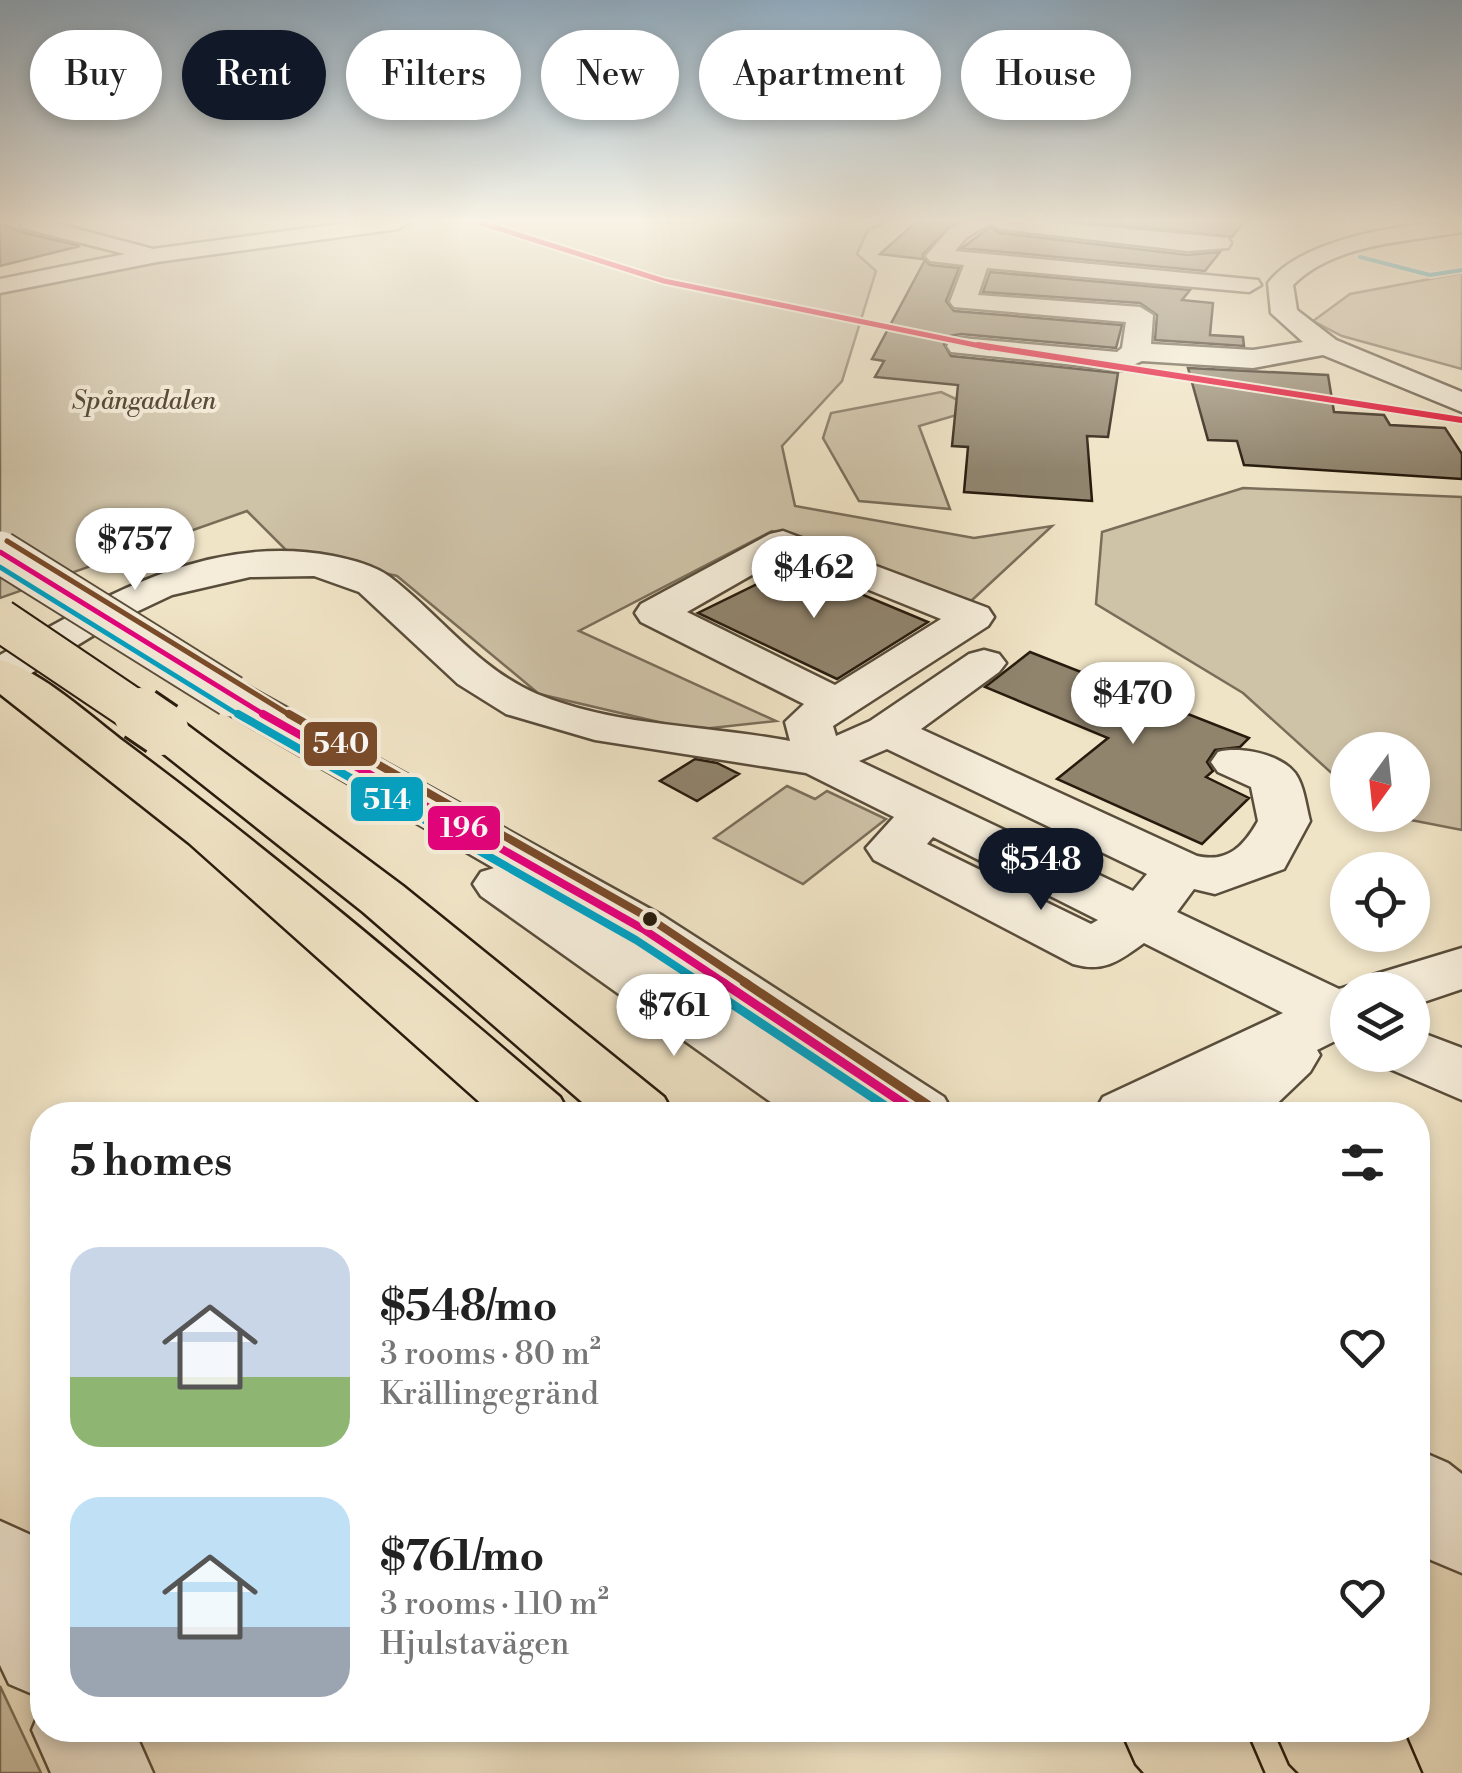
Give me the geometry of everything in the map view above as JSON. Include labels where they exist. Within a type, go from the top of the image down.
[{"type":"highway","points":[[0,620],[137,740],[357,953],[523,1102]]},
{"type":"highway","points":[[0,671],[137,740],[384,899],[625,1102]]},
{"type":"highway","points":[[1182,1742],[1213,1773]]},
{"type":"highway","points":[[1337,1742],[1371,1773]]},
{"type":"street","points":[[998,305],[1140,316],[1136,352]]},
{"type":"street","points":[[1282,305],[1284,313],[1326,346],[1462,403]]},
{"type":"street","points":[[961,346],[1122,361],[1136,352],[1252,359],[1326,346]]},
{"type":"street","points":[[795,755],[808,722],[973,617],[784,542],[656,613],[836,703]]},
{"type":"street","points":[[0,552],[231,696],[643,929],[902,1102]]},
{"type":"street","points":[[0,671],[145,592],[236,568],[284,562],[330,568],[368,581],[461,664],[520,703],[590,724],[680,741],[795,755],[928,812],[1330,1007]]},
{"type":"street","points":[[795,755],[887,731],[984,664]]},
{"type":"street","points":[[231,696],[819,1102]]},
{"type":"street","points":[[887,731],[1181,868],[1215,877],[1265,857],[1284,821],[1274,779],[1236,762]]},
{"type":"street","points":[[1142,916],[1181,868]]},
{"type":"street","points":[[1430,978],[1462,968]]},
{"type":"street","points":[[1154,1102],[1330,1019]]},
{"type":"street","points":[[1237,1102],[1330,1024]]},
{"type":"street","points":[[1430,1061],[1462,1076]]},
{"type":"street","points":[[1430,1503],[1462,1529]]},
{"type":"street","points":[[1430,1546],[1462,1569]]},
{"type":"street","points":[[0,1566],[30,1627]]},
{"type":"street","points":[[88,1742],[103,1773]]},
{"type":"green space","name":"Spångadalen","points":[[0,305],[866,305],[842,381],[782,446],[795,506],[974,538],[1052,526],[971,601],[772,531],[579,631],[776,721],[693,730],[539,694],[397,576],[286,550],[247,511],[0,598]]},
{"type":"green space","points":[[1335,305],[1462,305],[1462,369],[1342,336],[1313,321]]},
{"type":"green space","points":[[941,392],[977,409],[919,426],[950,509],[859,501],[823,438],[831,413]]},
{"type":"green space","points":[[1243,488],[1462,497],[1462,830],[1430,824],[1430,732],[1330,732],[1330,772],[1243,693],[1096,604],[1102,532]]},
{"type":"green space","points":[[787,786],[815,799],[827,791],[886,819],[803,884],[714,838]]},
{"type":"green space","points":[[0,1686],[41,1773],[0,1773]]},
{"type":"building","points":[[901,305],[949,305],[954,311],[1122,325],[1116,348],[961,334],[950,336],[944,344],[951,356],[1118,373],[1108,437],[1087,436],[1092,501],[964,492],[968,447],[952,446],[958,385],[875,377],[884,361],[872,359]]},
{"type":"building","points":[[1142,305],[1213,305],[1210,335],[1243,337],[1244,346],[1155,340],[1157,315]]},
{"type":"building","points":[[1188,368],[1328,375],[1334,412],[1384,415],[1390,425],[1445,428],[1462,454],[1462,479],[1244,465],[1237,441],[1208,440]]},
{"type":"building","points":[[794,566],[928,622],[837,679],[698,613]]},
{"type":"building","points":[[1030,652],[1249,738],[1240,747],[1215,750],[1207,762],[1213,771],[1206,777],[1249,798],[1202,844],[1057,779],[1108,738],[985,687]]},
{"type":"building","points":[[695,759],[717,763],[739,774],[697,801],[660,781]]},
{"type":"transit line","points":[[780,305],[1025,355],[1462,420]]},
{"type":"transit line","name":"540","points":[[7,541],[237,685],[649,918],[924,1102]]},
{"type":"transit line","name":"196","points":[[0,552],[231,696],[643,929],[902,1102]]},
{"type":"transit line","name":"514","points":[[0,567],[225,707],[636,940],[879,1102]]}]
